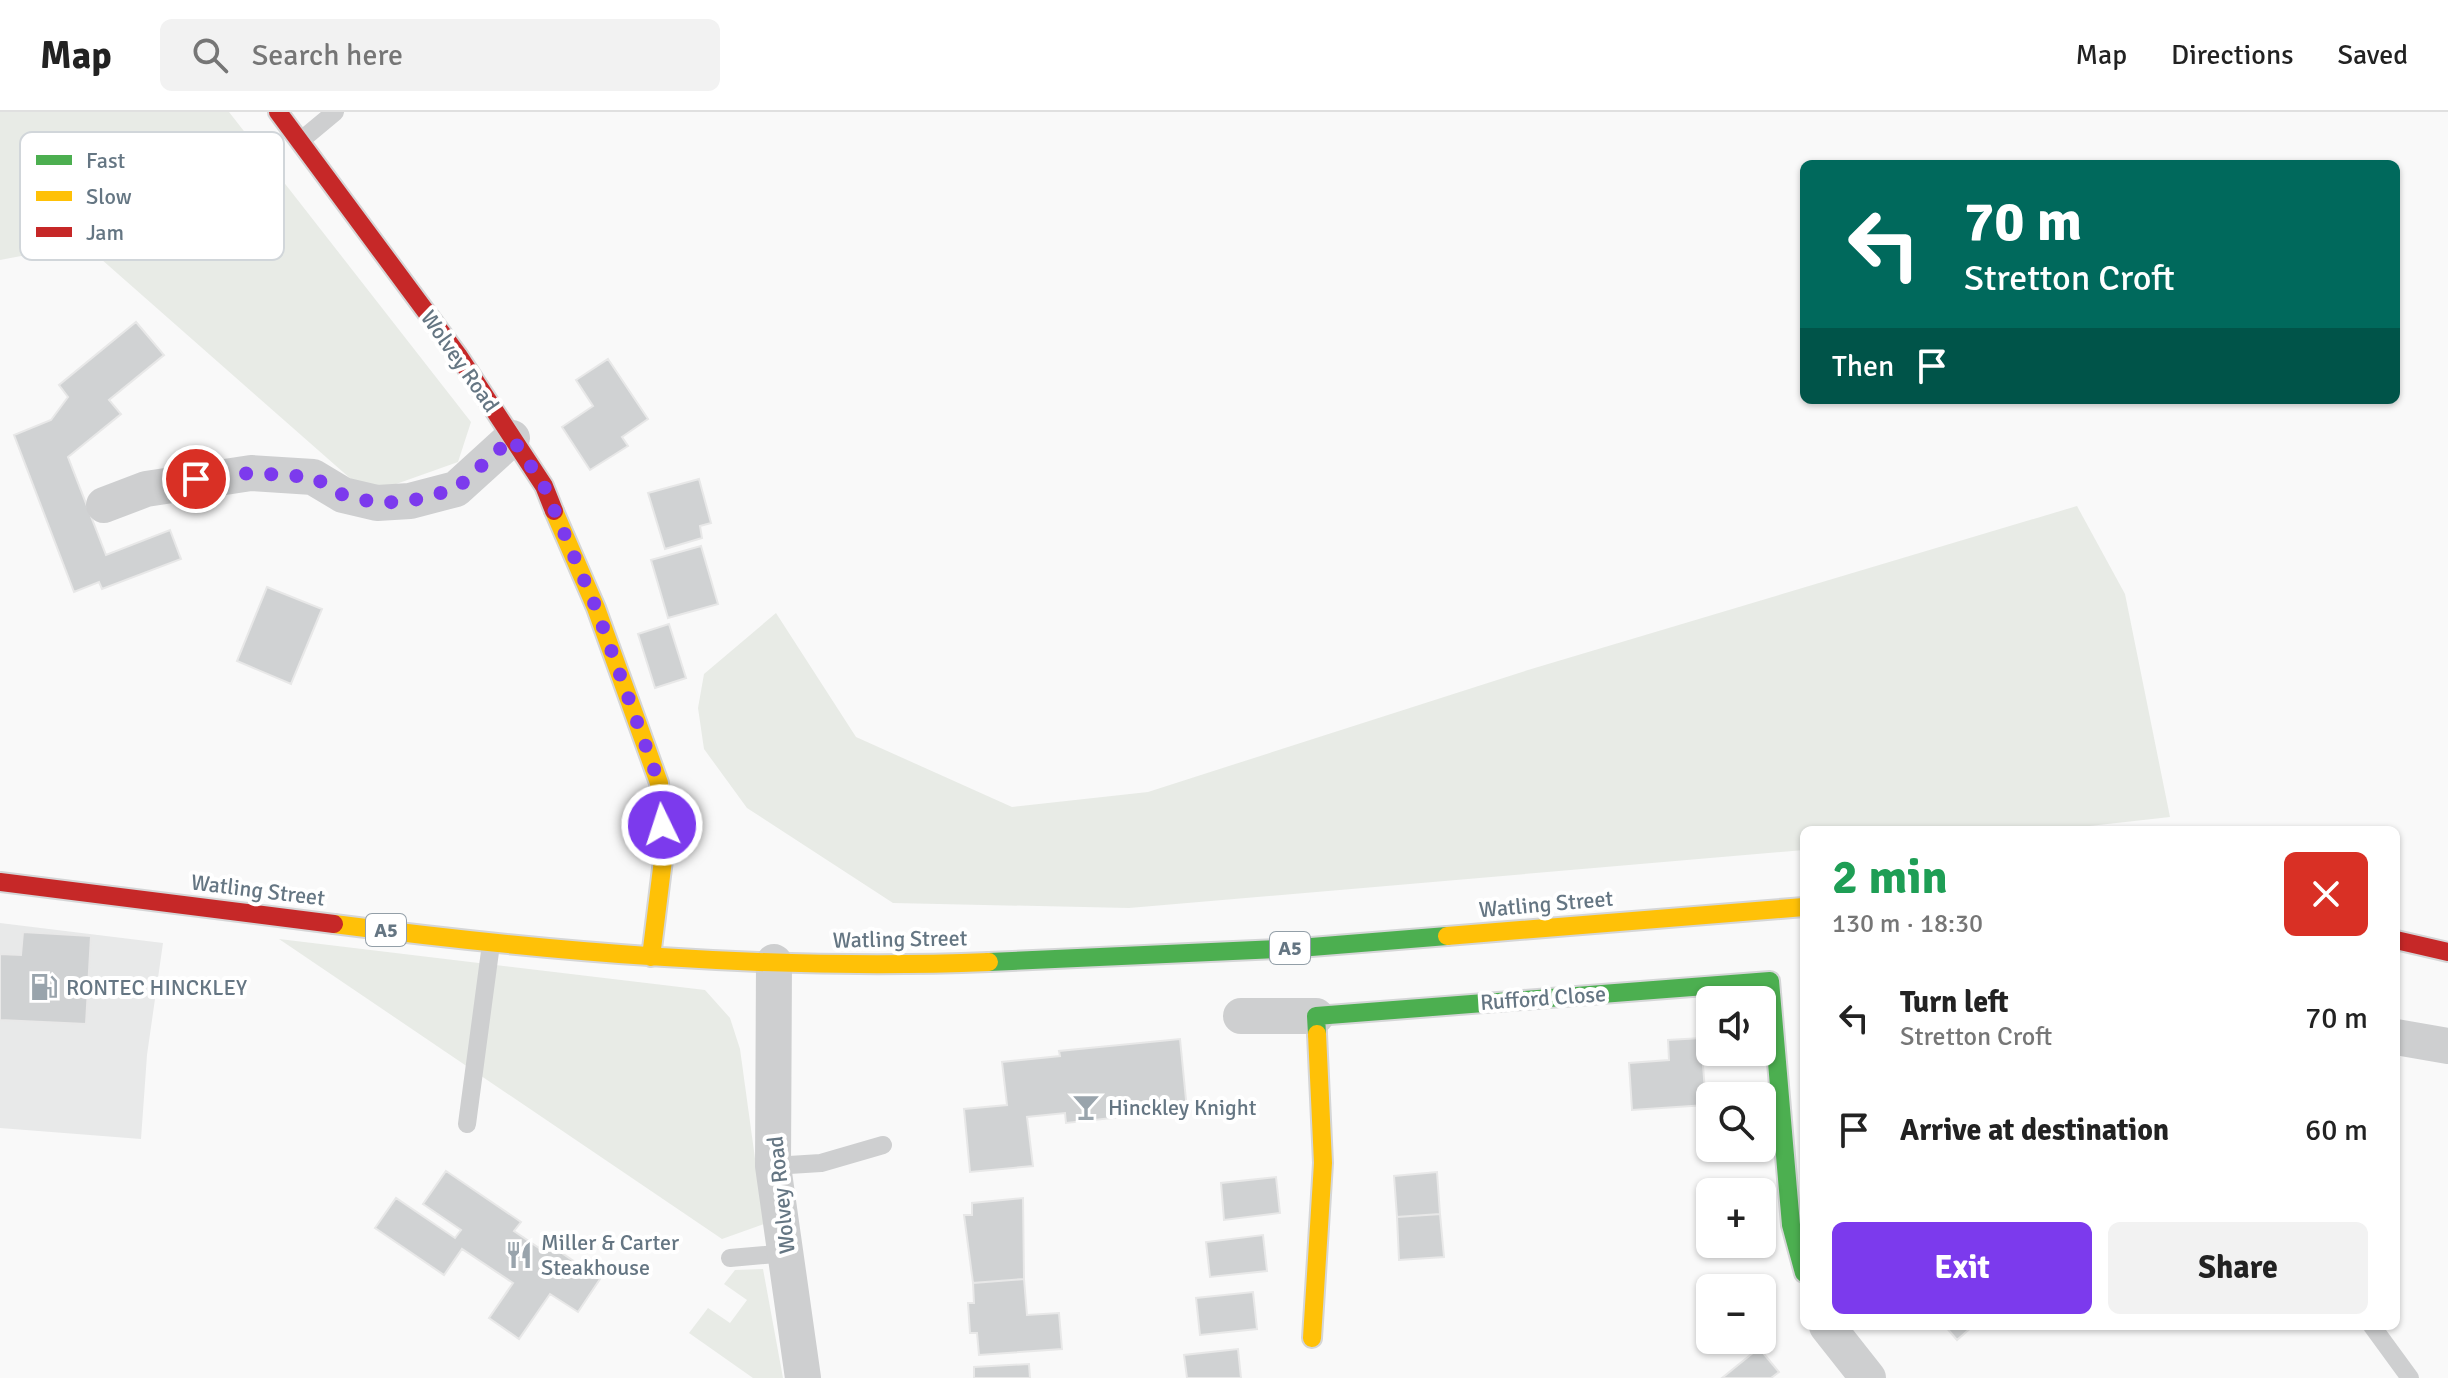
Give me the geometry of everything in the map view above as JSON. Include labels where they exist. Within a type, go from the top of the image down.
[{"type":"main road","name":"Wolvey Road","points":[[278,112],[458,355],[544,486],[596,608],[659,783],[664,852],[651,957]]},
{"type":"main road","name":"Watling Street","points":[[0,882],[491,944],[651,957],[887,966],[1299,948],[1800,907]]},
{"type":"main road","points":[[2400,941],[2448,952]]},
{"type":"main road","name":"Rufford Close","points":[[1316,1016],[1770,981],[1791,1225],[1800,1258]]},
{"type":"main road","points":[[1312,1338],[1323,1163],[1316,1016]]},
{"type":"street","points":[[104,505],[146,489],[251,473],[313,477],[343,495],[377,503],[410,501],[456,489],[512,438]]},
{"type":"street","name":"Wolvey Road","points":[[774,962],[773,1166],[803,1378]]},
{"type":"street","name":"Rufford Close","points":[[1241,1016],[1316,1016]]},
{"type":"street","points":[[2400,1038],[2448,1046]]},
{"type":"street","points":[[1830,1330],[1868,1378]]},
{"type":"lane","points":[[299,142],[335,112]]},
{"type":"lane","points":[[467,1124],[491,944]]},
{"type":"lane","points":[[773,1166],[821,1163],[883,1145]]},
{"type":"lane","points":[[730,1258],[787,1253]]},
{"type":"lane","points":[[2375,1330],[2410,1378]]},
{"type":"shaded area","points":[[0,112],[229,112],[245,132],[20,132],[20,256],[0,260]]},
{"type":"shaded area","points":[[284,182],[471,422],[458,462],[368,494],[102,260],[284,260]]},
{"type":"shaded area","points":[[2077,506],[2125,594],[2170,817],[2090,826],[1800,826],[1800,850],[1129,908],[893,903],[747,808],[704,749],[698,708],[704,674],[776,613],[856,737],[1012,807],[1148,792],[1528,670]]},
{"type":"shaded area","points":[[0,923],[163,943],[147,1055],[141,1139],[0,1128]]},
{"type":"shaded area","points":[[279,939],[705,990],[730,1018],[740,1049],[764,1224],[722,1239]]},
{"type":"shaded area","points":[[763,1269],[783,1378],[753,1378],[689,1333],[708,1308],[730,1323],[747,1300],[724,1284],[735,1270]]},
{"type":"building","points":[[136,322],[164,355],[109,400],[121,414],[68,457],[106,555],[170,530],[181,559],[102,589],[99,582],[74,592],[14,435],[51,420],[68,397],[59,385]]},
{"type":"building","points":[[608,359],[648,419],[622,437],[628,446],[590,470],[562,427],[593,406],[576,380]]},
{"type":"building","points":[[699,479],[711,523],[700,526],[702,538],[665,549],[648,493]]},
{"type":"building","points":[[701,546],[718,604],[668,618],[651,560]]},
{"type":"building","points":[[267,587],[322,609],[291,684],[237,661]]},
{"type":"building","points":[[669,624],[686,678],[655,688],[638,634]]},
{"type":"building","name":"RONTEC HINCKLEY","points":[[23,932],[91,936],[86,1024],[0,1020],[0,954],[21,955]]},
{"type":"building","points":[[1696,1038],[1696,1066],[1703,1066],[1704,1082],[1696,1082],[1696,1106],[1632,1110],[1629,1063],[1669,1060],[1668,1040]]},
{"type":"building","name":"Hinckley Knight","points":[[1180,1039],[1187,1110],[1066,1123],[1065,1113],[1027,1117],[1033,1166],[970,1172],[964,1109],[1007,1105],[1002,1062],[1060,1056],[1059,1051]]},
{"type":"building","name":"Miller & Carter Steakhouse","points":[[446,1171],[521,1222],[514,1231],[542,1250],[547,1243],[600,1279],[578,1312],[550,1294],[519,1339],[489,1318],[513,1283],[462,1249],[444,1275],[375,1228],[396,1198],[455,1238],[461,1230],[423,1204]]},
{"type":"building","points":[[1437,1172],[1440,1214],[1397,1217],[1394,1176]]},
{"type":"building","points":[[1276,1177],[1280,1213],[1224,1220],[1221,1183]]},
{"type":"building","points":[[1023,1198],[1024,1279],[973,1283],[964,1215],[972,1215],[972,1203]]},
{"type":"building","points":[[1440,1214],[1444,1257],[1399,1260],[1397,1217]]},
{"type":"building","points":[[1263,1235],[1267,1271],[1210,1277],[1206,1242]]},
{"type":"building","points":[[1024,1279],[1027,1315],[1059,1313],[1062,1349],[979,1355],[977,1333],[970,1333],[968,1303],[974,1303],[973,1283]]},
{"type":"building","points":[[1253,1292],[1257,1329],[1200,1335],[1196,1298]]},
{"type":"building","points":[[1948,1330],[1968,1330],[1957,1340]]},
{"type":"building","points":[[1238,1349],[1241,1378],[1187,1378],[1184,1355]]},
{"type":"building","points":[[1752,1354],[1764,1354],[1779,1372],[1771,1378],[1722,1378]]},
{"type":"building","points":[[1029,1364],[1030,1378],[974,1378],[974,1367]]},
{"type":"traffic: fast","points":[[989,962],[1299,948],[1447,936]]},
{"type":"traffic: fast","points":[[1317,1034],[1316,1016],[1770,981],[1791,1225],[1800,1258]]},
{"type":"traffic: slow","points":[[554,511],[596,608],[659,783],[664,852],[651,957]]},
{"type":"traffic: slow","points":[[1447,936],[1800,907]]},
{"type":"traffic: slow","points":[[334,924],[497,943],[661,957],[825,964],[989,962]]},
{"type":"traffic: slow","points":[[1312,1338],[1323,1163],[1317,1034]]},
{"type":"traffic: jam","points":[[278,112],[458,355],[544,486],[554,511]]},
{"type":"traffic: jam","points":[[0,882],[334,924]]},
{"type":"traffic: jam","points":[[2400,941],[2448,952]]},
{"type":"place","name":"RONTEC HINCKLEY","points":[[44,987]]},
{"type":"place","name":"Hinckley Knight","points":[[1086,1107]]},
{"type":"place","name":"Miller & Carter Steakhouse","points":[[519,1255]]},
{"type":"route","points":[[196,479],[251,473],[313,477],[343,495],[377,503],[410,501],[456,489],[512,438],[544,486],[596,608],[659,783],[662,825]]}]
